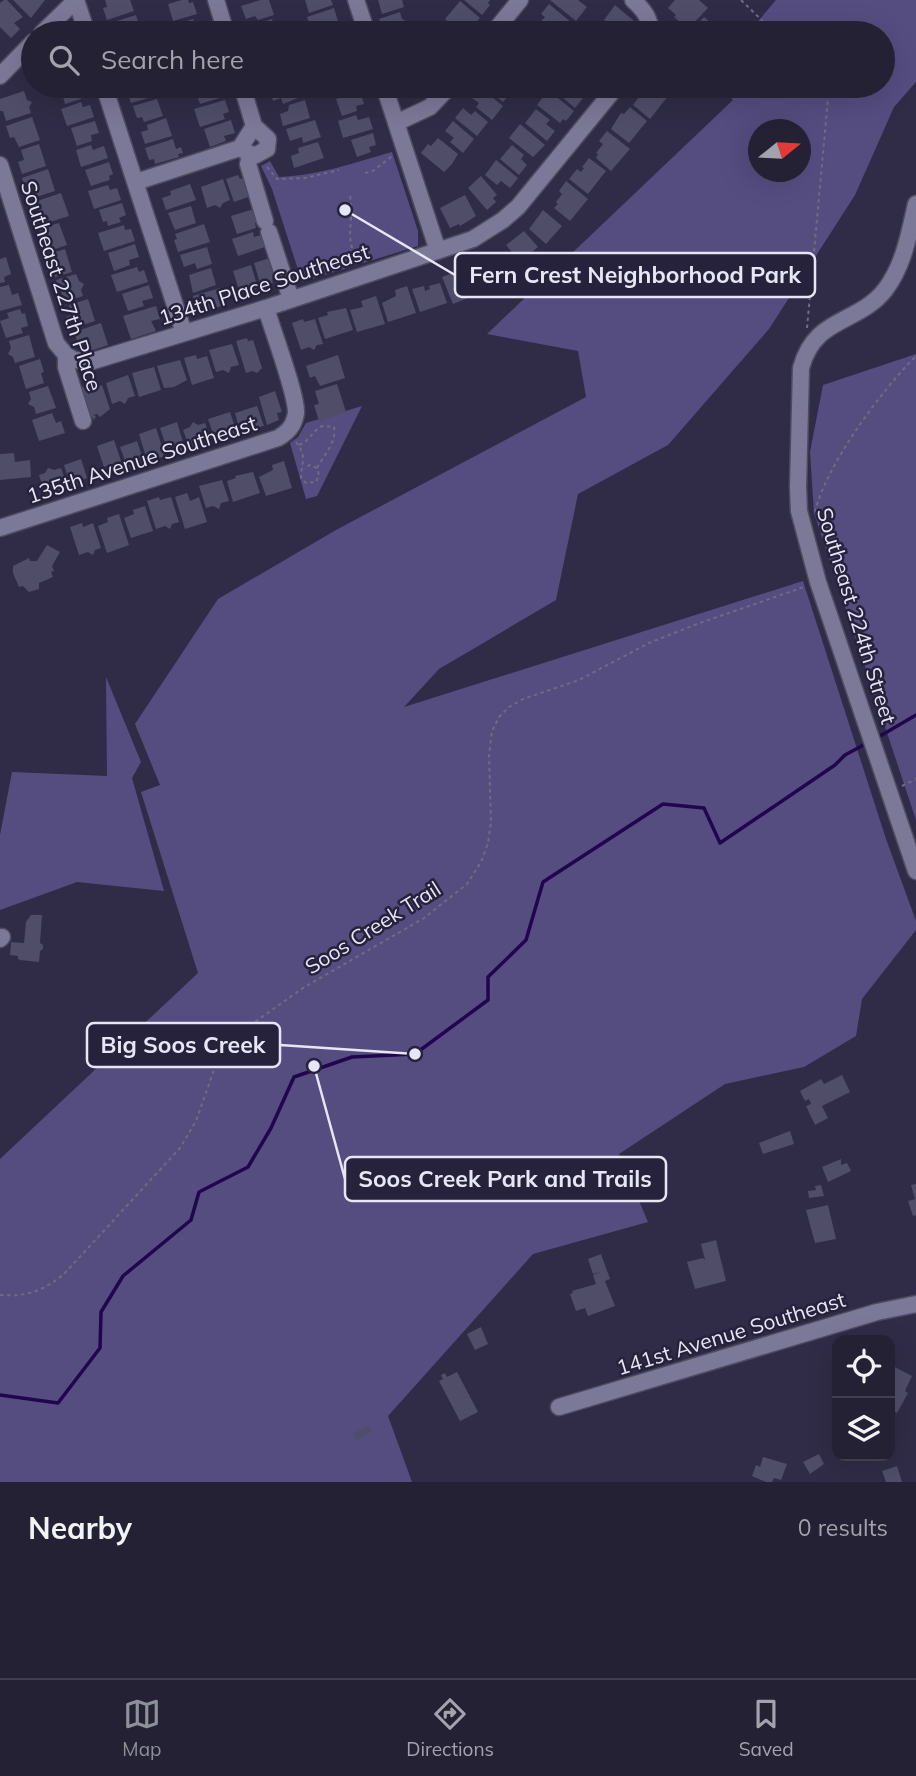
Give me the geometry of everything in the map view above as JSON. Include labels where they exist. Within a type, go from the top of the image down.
[{"type":"street","points":[[54,21],[76,0],[83,21]]},
{"type":"street","points":[[216,0],[222,21]]},
{"type":"street","points":[[356,0],[363,21]]},
{"type":"street","points":[[503,21],[520,0]]},
{"type":"street","points":[[633,0],[645,11],[650,21]]},
{"type":"street","points":[[0,76],[21,54]]},
{"type":"street","points":[[108,98],[184,333]]},
{"type":"street","points":[[246,98],[254,126],[248,164],[291,299]]},
{"type":"street","points":[[388,98],[438,251]]},
{"type":"street","points":[[396,123],[430,107],[439,98]]},
{"type":"street","name":"134th Place Southeast","points":[[66,355],[74,360],[93,361],[266,308],[480,235],[518,207],[607,98]]},
{"type":"street","points":[[136,182],[267,149],[268,139],[254,126]]},
{"type":"street","name":"Southeast 227th Place","points":[[0,165],[57,343],[66,355],[66,367],[83,421]]},
{"type":"street","name":"Southeast 224th Street","points":[[916,205],[902,259],[883,292],[867,306],[826,329],[814,340],[805,354],[801,368],[798,486],[799,511],[818,582],[916,871]]},
{"type":"street","points":[[266,308],[296,405],[290,429]]},
{"type":"street","name":"135th Avenue Southeast","points":[[0,528],[278,438],[290,429]]},
{"type":"street","name":"141st Avenue Southeast","points":[[559,1407],[877,1312],[916,1304]]},
{"type":"path","points":[[741,0],[763,21]]},
{"type":"path","points":[[807,327],[828,98]]},
{"type":"path","points":[[365,173],[404,147]]},
{"type":"path","points":[[250,153],[277,179],[305,178],[340,170]]},
{"type":"path","points":[[350,196],[350,247],[366,274]]},
{"type":"path","points":[[814,519],[819,494],[859,426],[916,356]]},
{"type":"path","points":[[290,429],[298,445],[303,453],[304,468],[301,478],[309,484],[318,479],[317,468],[328,452],[335,434],[334,427],[322,426],[315,430],[308,441],[298,445]]},
{"type":"path","points":[[304,468],[317,468]]},
{"type":"path","name":"Soos Creek Trail","points":[[0,1295],[19,1297],[32,1294],[64,1275],[180,1148],[196,1121],[221,1050],[234,1036],[303,988],[424,918],[467,884],[481,862],[488,843],[491,822],[489,755],[492,731],[499,717],[509,707],[523,699],[579,680],[661,639],[818,582]]},
{"type":"shaded area","points":[[776,0],[916,0],[916,82],[894,107],[855,195],[769,329],[668,445],[578,494],[556,600],[439,669],[404,707],[803,581],[886,839],[916,921],[916,930],[862,999],[856,1036],[804,1067],[725,1084],[619,1154],[648,1222],[533,1254],[388,1416],[412,1482],[0,1482],[0,1159],[198,973],[141,792],[160,785],[135,724],[218,599],[336,530],[586,397],[578,351],[487,334],[733,100],[731,98],[895,98],[895,21],[758,21]]},
{"type":"shaded area","points":[[392,152],[418,231],[418,246],[302,282],[272,189],[261,166],[270,161],[279,177],[295,176],[337,168]]},
{"type":"shaded area","points":[[916,354],[916,820],[814,513],[810,452],[823,385]]},
{"type":"shaded area","points":[[362,406],[317,496],[306,499],[290,443],[298,437],[306,423]]},
{"type":"shaded area","points":[[106,677],[141,762],[132,778],[164,891],[77,882],[0,910],[0,835],[12,772],[107,776]]},
{"type":"building","points":[[4,0],[23,17],[14,23],[20,29],[11,38],[0,27],[0,3]]},
{"type":"building","points":[[13,0],[45,0],[31,18]]},
{"type":"building","points":[[105,0],[130,0],[134,11],[107,20],[103,8],[107,7]]},
{"type":"building","points":[[182,0],[193,2],[197,14],[173,21],[168,4]]},
{"type":"building","points":[[269,0],[274,15],[258,20],[255,16],[246,19],[241,6]]},
{"type":"building","points":[[305,0],[331,0],[333,5],[309,13]]},
{"type":"building","points":[[378,0],[402,0],[404,7],[382,14]]},
{"type":"building","points":[[464,0],[490,0],[490,5],[482,15]]},
{"type":"building","points":[[550,0],[578,0],[587,7],[576,21]]},
{"type":"building","points":[[675,0],[699,0],[708,8],[696,21],[679,21],[668,8]]},
{"type":"building","points":[[460,1],[480,18],[477,21],[445,19]]},
{"type":"building","points":[[549,4],[570,21],[541,21],[545,17],[541,14]]},
{"type":"building","points":[[615,5],[634,21],[605,21]]},
{"type":"building","points":[[334,8],[338,21],[308,21],[307,17]]},
{"type":"building","points":[[400,12],[402,19],[406,21],[380,21],[379,19]]},
{"type":"building","points":[[136,15],[138,21],[117,21]]},
{"type":"building","points":[[21,92],[21,98],[32,102],[29,107],[31,113],[6,121],[3,111],[0,111],[0,99]]},
{"type":"building","points":[[63,98],[81,98],[81,99],[65,104]]},
{"type":"building","points":[[129,98],[148,98],[131,103]]},
{"type":"building","points":[[198,98],[220,98],[200,104]]},
{"type":"building","points":[[281,98],[298,98],[283,104]]},
{"type":"building","points":[[362,98],[364,104],[356,106],[357,111],[342,116],[336,99]]},
{"type":"building","points":[[472,98],[493,98],[503,106],[492,120],[476,107],[479,103]]},
{"type":"building","points":[[542,98],[558,98],[574,111],[566,121],[563,119],[560,123],[537,105]]},
{"type":"building","points":[[563,98],[583,98],[575,108]]},
{"type":"building","points":[[638,98],[666,98],[650,119],[633,105]]},
{"type":"building","points":[[157,99],[163,116],[144,122],[142,117],[137,118],[133,106]]},
{"type":"building","points":[[225,100],[229,112],[223,114],[225,119],[200,127],[194,109]]},
{"type":"building","points":[[305,100],[310,118],[283,126],[280,114],[288,111],[289,105]]},
{"type":"building","points":[[81,102],[83,107],[90,105],[94,117],[67,126],[61,109]]},
{"type":"building","points":[[630,107],[647,121],[629,143],[611,129],[621,113],[624,114]]},
{"type":"building","points":[[463,108],[471,115],[475,111],[488,122],[477,136],[455,118]]},
{"type":"building","points":[[536,109],[550,120],[546,124],[555,131],[547,141],[525,123]]},
{"type":"building","points":[[356,115],[358,120],[369,117],[373,129],[343,138],[338,121]]},
{"type":"building","points":[[32,117],[40,140],[19,147],[14,137],[10,138],[6,126]]},
{"type":"building","points":[[166,118],[172,136],[145,144],[141,132],[148,130],[147,125]]},
{"type":"building","points":[[231,120],[235,133],[224,136],[226,141],[210,147],[204,129]]},
{"type":"building","points":[[315,120],[321,137],[303,143],[302,137],[290,141],[286,129]]},
{"type":"building","points":[[95,121],[99,133],[91,135],[92,141],[77,146],[71,128]]},
{"type":"building","points":[[453,121],[474,139],[463,153],[450,142],[454,138],[445,131]]},
{"type":"building","points":[[520,124],[545,145],[533,157],[509,138]]},
{"type":"building","points":[[607,131],[630,149],[611,171],[596,158],[596,153],[603,144],[599,141]]},
{"type":"building","points":[[373,133],[376,145],[369,147],[371,152],[357,157],[351,140]]},
{"type":"building","points":[[438,138],[458,154],[444,172],[421,153],[428,144],[431,146]]},
{"type":"building","points":[[173,139],[176,149],[181,147],[183,153],[178,154],[179,157],[155,164],[154,159],[149,160],[145,148]]},
{"type":"building","points":[[318,142],[324,158],[294,168],[291,156],[299,153],[298,148]]},
{"type":"building","points":[[39,144],[46,166],[22,174],[18,162],[24,160],[21,150]]},
{"type":"building","points":[[91,145],[93,150],[104,146],[108,158],[81,167],[76,150]]},
{"type":"building","points":[[512,145],[524,155],[521,159],[527,165],[519,175],[500,159]]},
{"type":"building","points":[[589,158],[606,171],[588,194],[569,179],[577,169],[581,172]]},
{"type":"building","points":[[496,160],[518,178],[510,188],[501,181],[497,185],[485,175]]},
{"type":"building","points":[[109,162],[113,174],[109,176],[110,180],[91,186],[85,170]]},
{"type":"building","points":[[48,169],[55,191],[33,198],[30,188],[26,190],[22,178]]},
{"type":"building","points":[[238,175],[240,179],[245,177],[251,196],[234,202],[226,179]]},
{"type":"building","points":[[481,176],[497,195],[493,198],[496,202],[487,210],[468,188]]},
{"type":"building","points":[[223,179],[230,200],[220,208],[215,205],[207,208],[201,187]]},
{"type":"building","points":[[566,181],[588,199],[570,221],[554,208],[562,194],[559,191]]},
{"type":"building","points":[[190,184],[196,200],[166,210],[162,198],[171,195],[170,191]]},
{"type":"building","points":[[108,185],[110,190],[117,188],[121,200],[94,209],[88,191]]},
{"type":"building","points":[[61,193],[69,216],[37,226],[33,214],[38,212],[34,202]]},
{"type":"building","points":[[465,195],[476,216],[460,226],[459,224],[450,228],[440,208]]},
{"type":"building","points":[[122,203],[126,215],[119,218],[121,222],[108,226],[107,221],[103,222],[99,210]]},
{"type":"building","points":[[191,206],[196,223],[175,230],[168,213]]},
{"type":"building","points":[[254,209],[258,221],[255,223],[256,228],[237,234],[231,216]]},
{"type":"building","points":[[543,210],[562,226],[546,244],[529,229]]},
{"type":"building","points":[[59,223],[67,245],[49,251],[38,229]]},
{"type":"building","points":[[204,224],[210,242],[178,252],[175,234]]},
{"type":"building","points":[[124,225],[125,230],[131,229],[135,241],[104,251],[98,233]]},
{"type":"building","points":[[524,231],[538,247],[532,252],[532,259],[525,258],[520,262],[506,245]]},
{"type":"building","points":[[253,232],[254,237],[261,235],[265,247],[238,256],[232,239]]},
{"type":"building","points":[[135,244],[139,257],[129,260],[130,265],[114,271],[108,253]]},
{"type":"building","points":[[207,247],[212,264],[197,269],[195,263],[184,267],[180,255]]},
{"type":"building","points":[[65,249],[72,272],[55,277],[52,262],[49,263],[49,254]]},
{"type":"building","points":[[6,257],[11,274],[4,277],[5,282],[0,283],[0,259]]},
{"type":"building","points":[[270,258],[277,277],[272,279],[273,283],[261,287],[254,263]]},
{"type":"building","points":[[251,265],[258,288],[240,293],[233,271]]},
{"type":"building","points":[[137,267],[139,272],[144,270],[148,282],[117,292],[111,275]]},
{"type":"building","points":[[211,268],[216,285],[193,293],[189,275]]},
{"type":"building","points":[[458,271],[460,276],[472,272],[480,293],[453,304],[442,277]]},
{"type":"building","points":[[76,274],[84,284],[81,290],[83,296],[65,302],[56,280]]},
{"type":"building","points":[[440,283],[447,303],[420,312],[412,289],[424,286],[425,291],[430,289],[429,286]]},
{"type":"building","points":[[9,285],[12,295],[18,293],[22,305],[0,311],[0,287]]},
{"type":"building","points":[[149,285],[153,298],[142,301],[144,306],[128,311],[122,294]]},
{"type":"building","points":[[407,286],[416,313],[388,322],[382,303],[396,296],[395,290]]},
{"type":"building","points":[[220,288],[225,305],[206,311],[204,306],[197,308],[193,296]]},
{"type":"building","points":[[376,296],[385,324],[357,332],[350,310],[363,307],[361,301]]},
{"type":"building","points":[[88,299],[95,321],[70,329],[66,317],[71,315],[69,305]]},
{"type":"building","points":[[156,306],[160,319],[151,321],[156,331],[131,339],[123,316]]},
{"type":"building","points":[[346,308],[353,330],[325,339],[318,318],[328,315],[327,312]]},
{"type":"building","points":[[20,309],[22,314],[25,313],[28,326],[21,328],[23,333],[6,338],[0,321],[9,318],[7,313]]},
{"type":"building","points":[[303,319],[304,322],[315,319],[323,344],[317,345],[314,350],[309,347],[301,350],[292,323]]},
{"type":"building","points":[[101,323],[108,345],[87,352],[84,341],[78,343],[74,332]]},
{"type":"building","points":[[29,335],[35,357],[15,363],[13,357],[8,354],[11,348],[9,341]]},
{"type":"building","points":[[247,338],[248,341],[253,340],[262,368],[257,373],[246,373],[236,341]]},
{"type":"building","points":[[232,344],[239,365],[231,367],[229,373],[223,370],[216,372],[209,350]]},
{"type":"building","points":[[196,355],[197,359],[207,356],[214,378],[192,385],[184,358]]},
{"type":"building","points":[[338,355],[345,378],[320,386],[315,376],[310,378],[306,366]]},
{"type":"building","points":[[40,359],[44,383],[26,389],[19,366]]},
{"type":"building","points":[[180,360],[187,380],[174,387],[164,388],[157,366]]},
{"type":"building","points":[[154,367],[161,390],[139,397],[132,373]]},
{"type":"building","points":[[128,375],[135,396],[128,398],[125,404],[120,401],[112,404],[106,383]]},
{"type":"building","points":[[337,384],[346,412],[319,421],[314,405],[319,404],[315,391]]},
{"type":"building","points":[[91,385],[92,388],[102,385],[110,409],[100,417],[93,415],[96,416],[94,420],[89,416],[80,388]]},
{"type":"building","points":[[48,386],[56,408],[36,414],[34,407],[28,404],[31,399],[29,392]]},
{"type":"building","points":[[275,391],[282,412],[277,413],[279,420],[267,425],[259,397]]},
{"type":"building","points":[[257,406],[264,426],[240,431],[235,413]]},
{"type":"building","points":[[230,412],[238,436],[216,442],[208,419]]},
{"type":"building","points":[[52,413],[56,423],[61,421],[65,433],[39,441],[32,420]]},
{"type":"building","points":[[177,422],[186,452],[174,456],[172,447],[167,449],[160,428]]},
{"type":"building","points":[[193,422],[198,425],[205,423],[212,443],[191,451],[183,430]]},
{"type":"building","points":[[156,428],[165,456],[153,460],[152,455],[146,457],[139,434]]},
{"type":"building","points":[[114,440],[124,470],[112,474],[109,465],[104,467],[97,446]]},
{"type":"building","points":[[137,441],[145,465],[128,469],[120,447]]},
{"type":"building","points":[[14,453],[15,462],[30,460],[31,477],[0,480],[0,454]]},
{"type":"building","points":[[81,459],[87,478],[82,480],[84,484],[71,488],[64,465]]},
{"type":"building","points":[[284,461],[292,488],[266,496],[259,477],[273,470],[272,465]]},
{"type":"building","points":[[48,468],[61,468],[68,488],[46,497],[39,475],[45,473]]},
{"type":"building","points":[[253,472],[260,493],[233,502],[227,481],[236,478],[235,476]]},
{"type":"building","points":[[222,480],[229,501],[221,503],[219,509],[213,506],[206,508],[199,486]]},
{"type":"building","points":[[187,493],[190,501],[199,497],[207,522],[185,529],[175,497]]},
{"type":"building","points":[[159,497],[160,500],[171,497],[179,522],[172,524],[170,529],[165,526],[156,529],[147,501]]},
{"type":"building","points":[[145,506],[153,531],[131,538],[124,518],[134,514],[133,510]]},
{"type":"building","points":[[119,514],[129,545],[107,553],[98,526],[108,522],[107,518]]},
{"type":"building","points":[[82,523],[83,527],[93,523],[101,548],[95,550],[93,555],[88,552],[79,555],[70,527]]},
{"type":"building","points":[[47,545],[60,552],[52,566],[53,577],[39,583],[39,589],[29,592],[23,586],[19,587],[13,566],[29,558],[30,561],[37,561]]},
{"type":"building","points":[[31,915],[42,915],[40,943],[43,949],[40,951],[39,962],[20,960],[18,956],[10,955],[11,942],[24,943],[26,922]]},
{"type":"building","points":[[842,1075],[850,1092],[822,1106],[828,1118],[815,1125],[806,1106],[811,1104],[809,1099],[805,1101],[800,1091],[821,1079],[824,1084]]},
{"type":"building","points":[[790,1131],[794,1144],[763,1154],[759,1143]]},
{"type":"building","points":[[841,1159],[841,1165],[847,1163],[851,1171],[828,1182],[822,1167]]},
{"type":"building","points":[[916,1184],[916,1215],[913,1216],[908,1201],[915,1199],[911,1185]]},
{"type":"building","points":[[821,1185],[824,1196],[809,1198],[808,1191],[816,1190],[815,1186]]},
{"type":"building","points":[[828,1205],[836,1239],[815,1243],[806,1210]]},
{"type":"building","points":[[716,1240],[726,1281],[695,1289],[687,1262],[703,1258],[705,1260],[701,1244]]},
{"type":"building","points":[[601,1254],[610,1279],[605,1281],[615,1306],[588,1316],[585,1308],[576,1311],[570,1294],[596,1284],[593,1275],[600,1272],[593,1274],[588,1259]]},
{"type":"building","points":[[481,1327],[488,1344],[475,1350],[467,1334]]},
{"type":"building","points":[[895,1367],[912,1376],[905,1391],[908,1393],[897,1413]]},
{"type":"building","points":[[457,1372],[478,1412],[460,1421],[439,1381],[445,1373],[447,1377]]},
{"type":"building","points":[[368,1426],[372,1431],[357,1441],[352,1434]]},
{"type":"building","points":[[819,1454],[824,1464],[810,1474],[803,1462]]},
{"type":"building","points":[[763,1457],[787,1464],[781,1480],[774,1478],[772,1482],[766,1482],[752,1476],[756,1465],[760,1467]]},
{"type":"building","points":[[897,1466],[902,1482],[886,1482],[882,1471]]},
{"type":"waterway","points":[[875,739],[916,715]]},
{"type":"waterway","points":[[0,1395],[58,1403],[100,1348],[101,1312],[123,1276],[191,1220],[199,1192],[248,1167],[271,1128],[294,1077],[352,1057],[415,1054],[488,1000],[488,977],[526,940],[543,882],[663,804],[704,808],[720,843],[835,765],[845,755],[869,742]]},
{"type":"place","name":"Fern Crest Neighborhood Park","points":[[345,210]]},
{"type":"place","name":"Big Soos Creek","points":[[415,1054]]},
{"type":"place","name":"Soos Creek Park and Trails","points":[[314,1066]]}]
